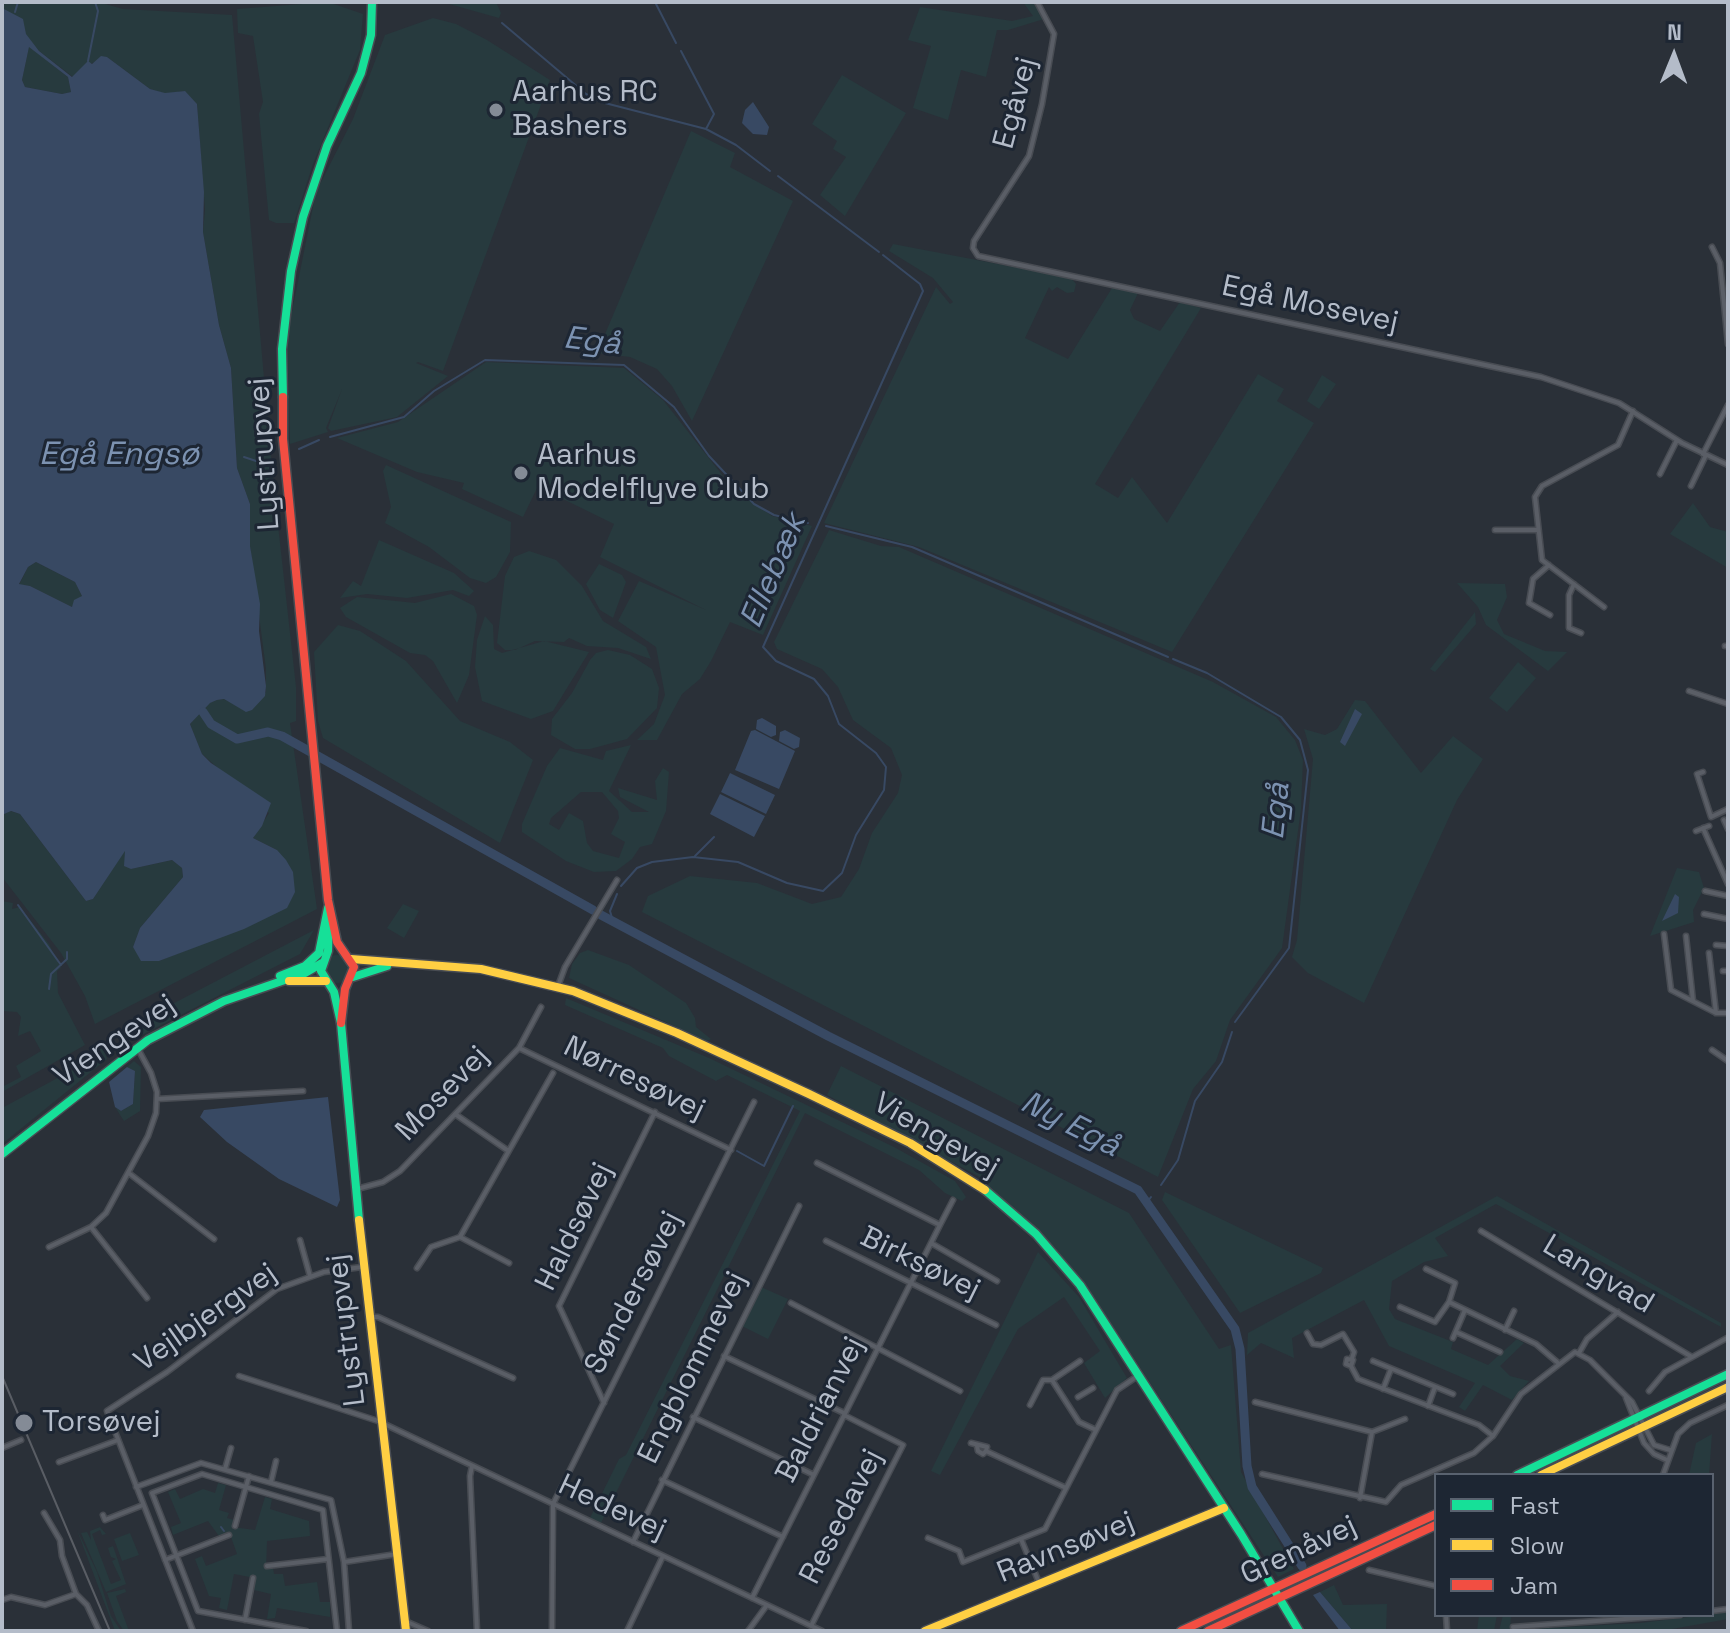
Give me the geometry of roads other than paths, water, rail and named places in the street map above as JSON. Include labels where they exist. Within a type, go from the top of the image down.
[{"type":"street","name":"Lystrupvej","points":[[324,959],[329,943],[328,904],[283,439],[284,320],[303,217],[327,146],[361,73],[372,17],[371,2]]},
{"type":"street","name":"Egåvej","points":[[974,253],[977,234],[1032,146],[1054,41],[1053,28],[1037,2]]},
{"type":"street","points":[[1712,247],[1720,263],[1728,344]]},
{"type":"street","name":"Egå Mosevej","points":[[974,253],[984,259],[1541,377],[1607,398],[1704,455],[1728,465]]},
{"type":"street","points":[[1691,486],[1728,405]]},
{"type":"street","points":[[1604,607],[1549,565],[1540,554],[1535,497],[1539,489],[1618,445],[1633,411]]},
{"type":"street","points":[[1660,474],[1677,440]]},
{"type":"street","points":[[1495,530],[1537,530]]},
{"type":"street","points":[[1549,565],[1533,579],[1529,603],[1550,615]]},
{"type":"street","points":[[1574,584],[1569,595],[1569,628],[1581,633]]},
{"type":"street","points":[[1689,691],[1728,704]]},
{"type":"street","points":[[1703,772],[1697,774],[1711,817],[1728,809]]},
{"type":"street","points":[[1724,820],[1728,829]]},
{"type":"street","points":[[1696,831],[1706,827],[1728,884]]},
{"type":"street","points":[[558,986],[565,967],[617,880]]},
{"type":"street","points":[[1705,891],[1728,896]]},
{"type":"street","name":"Lystrupvej","points":[[328,904],[336,937],[348,957]]},
{"type":"street","points":[[235,997],[314,960],[323,943],[328,904]]},
{"type":"street","points":[[1704,914],[1728,919]]},
{"type":"street","points":[[1657,936],[1666,934],[1671,990],[1716,1013],[1728,1013]]},
{"type":"street","points":[[1686,936],[1693,1001]]},
{"type":"street","points":[[1716,945],[1728,946]]},
{"type":"street","points":[[334,953],[348,957],[350,980],[328,983],[321,971],[324,959],[334,953]]},
{"type":"street","points":[[1709,953],[1716,1013]]},
{"type":"street","name":"Viengevej","points":[[348,957],[398,964],[481,969],[558,986],[677,1033],[809,1094],[910,1143],[980,1185],[1036,1234],[1060,1260],[1139,1375],[1299,1631]]},
{"type":"street","name":"Viengevej","points":[[2,1154],[137,1047],[235,997],[308,971],[324,959]]},
{"type":"street","name":"Viengevej","points":[[350,980],[364,970],[398,964]]},
{"type":"street","name":"Viengevej","points":[[266,986],[302,980],[328,983]]},
{"type":"street","name":"Lystrupvej","points":[[341,1023],[350,980]]},
{"type":"street","name":"Lystrupvej","points":[[328,983],[341,1023],[356,1189],[406,1626]]},
{"type":"street","name":"Mosevej","points":[[356,1189],[391,1178],[519,1048],[541,1007]]},
{"type":"street","points":[[49,1247],[91,1227],[113,1203],[153,1123],[157,1099],[151,1073],[137,1047]]},
{"type":"street","name":"Nørresøvej","points":[[519,1048],[731,1150]]},
{"type":"street","points":[[1712,1050],[1728,1061]]},
{"type":"street","points":[[417,1268],[431,1247],[460,1237],[553,1073]]},
{"type":"street","points":[[157,1099],[303,1091]]},
{"type":"street","name":"Søndersøvej","points":[[553,1504],[754,1102]]},
{"type":"street","name":"Haldsøvej","points":[[604,1403],[559,1306],[655,1112]]},
{"type":"street","points":[[455,1114],[507,1150]]},
{"type":"street","points":[[817,1163],[940,1225]]},
{"type":"street","points":[[130,1174],[214,1239]]},
{"type":"street","name":"Baldrianvej","points":[[752,1598],[953,1200]]},
{"type":"street","name":"Engblommevej","points":[[633,1542],[692,1417],[799,1206]]},
{"type":"street","points":[[795,1213],[802,1217]]},
{"type":"street","points":[[91,1227],[147,1298]]},
{"type":"street","name":"Langvad","points":[[1481,1231],[1692,1357]]},
{"type":"street","points":[[460,1237],[509,1263]]},
{"type":"street","points":[[300,1240],[310,1276]]},
{"type":"street","name":"Birksøvej","points":[[826,1241],[996,1325]]},
{"type":"street","points":[[931,1243],[997,1281]]},
{"type":"street","name":"Vejlbjergvej","points":[[118,1440],[108,1409],[167,1372],[262,1298],[310,1276],[365,1267]]},
{"type":"street","points":[[1400,1307],[1435,1322],[1449,1302],[1455,1283],[1426,1269]]},
{"type":"street","points":[[1449,1302],[1543,1348],[1557,1362]]},
{"type":"street","points":[[791,1303],[960,1391]]},
{"type":"street","points":[[1465,1310],[1455,1335],[1500,1352]]},
{"type":"street","points":[[1505,1330],[1514,1311]]},
{"type":"street","points":[[1579,1353],[1587,1339],[1618,1312]]},
{"type":"street","points":[[371,1317],[378,1317],[513,1378]]},
{"type":"street","points":[[1307,1333],[1313,1344],[1321,1345],[1345,1335],[1354,1352],[1351,1366],[1358,1379],[1479,1425],[1493,1436]]},
{"type":"street","points":[[1649,1391],[1659,1377],[1727,1338]]},
{"type":"street","points":[[1262,1474],[1386,1502],[1401,1485],[1474,1453],[1493,1436],[1521,1394],[1571,1352],[1579,1353],[1626,1396],[1654,1445],[1670,1450]]},
{"type":"street","points":[[723,1355],[844,1414]]},
{"type":"street","points":[[1030,1405],[1043,1380],[1052,1380],[1080,1361]]},
{"type":"street","points":[[1373,1361],[1453,1394]]},
{"type":"street","points":[[1383,1389],[1391,1368]]},
{"type":"street","points":[[1521,1473],[1728,1374]]},
{"type":"street","points":[[928,1538],[959,1551],[963,1562],[1045,1529],[1117,1390],[1139,1375]]},
{"type":"street","name":"Hedevej","points":[[239,1376],[383,1423],[822,1631]]},
{"type":"street","points":[[1052,1380],[1079,1422],[1096,1430]]},
{"type":"street","points":[[1428,1406],[1435,1387]]},
{"type":"street","points":[[1545,1473],[1728,1387]]},
{"type":"street","points":[[1068,1404],[1093,1388]]},
{"type":"street","points":[[1255,1402],[1372,1432],[1405,1419]]},
{"type":"street","points":[[1664,1473],[1670,1450],[1685,1426],[1728,1405]]},
{"type":"street","name":"Resedavej","points":[[811,1626],[903,1445],[844,1414]]},
{"type":"street","points":[[692,1417],[814,1475]]},
{"type":"street","points":[[1642,1428],[1648,1449],[1667,1460]]},
{"type":"street","points":[[1360,1498],[1372,1432]]},
{"type":"street","points":[[2,1448],[21,1440]]},
{"type":"street","points":[[59,1462],[118,1440],[193,1631]]},
{"type":"street","points":[[971,1443],[987,1447],[986,1451],[1066,1488]]},
{"type":"street","points":[[225,1469],[231,1448]]},
{"type":"street","points":[[271,1482],[276,1461]]},
{"type":"street","points":[[136,1487],[200,1463],[332,1500],[344,1562],[349,1631]]},
{"type":"street","points":[[472,1466],[477,1631]]},
{"type":"street","points":[[173,1473],[177,1484]]},
{"type":"street","points":[[306,1631],[198,1611],[152,1493],[202,1474],[323,1510],[337,1631]]},
{"type":"street","points":[[235,1526],[249,1476]]},
{"type":"street","points":[[662,1480],[783,1537]]},
{"type":"street","points":[[552,1631],[553,1504]]},
{"type":"street","points":[[103,1515],[105,1520],[143,1505]]},
{"type":"street","name":"Ravnsøvej","points":[[925,1631],[1224,1508]]},
{"type":"street","points":[[44,1513],[60,1540],[62,1556],[76,1594],[87,1605],[99,1631]]},
{"type":"street","name":"Grenåvej","points":[[1181,1631],[1434,1515]]},
{"type":"street","name":"Grenåvej","points":[[1208,1631],[1434,1526]]},
{"type":"street","points":[[326,1531],[337,1530]]},
{"type":"street","points":[[165,1560],[229,1535]]},
{"type":"street","points":[[1021,1539],[1040,1585]]},
{"type":"street","points":[[344,1562],[397,1554]]},
{"type":"street","points":[[627,1631],[663,1556]]},
{"type":"street","points":[[267,1566],[329,1559]]},
{"type":"street","points":[[1369,1570],[1434,1586]]},
{"type":"street","points":[[245,1620],[253,1578]]},
{"type":"street","points":[[2,1600],[11,1597],[45,1605],[76,1594]]},
{"type":"street","points":[[333,1598],[345,1596]]},
{"type":"street","points":[[748,1631],[767,1605]]},
{"type":"street","points":[[1513,1627],[1652,1617]]},
{"type":"street","points":[[406,1626],[428,1631]]},
{"type":"water","name":"Egå Engsø","points":[[2,8],[23,19],[26,34],[39,51],[72,77],[88,61],[92,64],[101,56],[107,57],[150,89],[165,93],[185,91],[197,104],[204,192],[203,232],[219,325],[231,368],[237,468],[250,504],[250,546],[260,604],[259,631],[266,686],[265,696],[252,710],[246,712],[224,699],[217,700],[210,703],[190,724],[202,754],[211,763],[271,803],[262,826],[253,838],[277,850],[286,860],[293,872],[295,892],[287,908],[244,929],[159,961],[141,961],[133,947],[140,928],[183,877],[182,868],[172,860],[131,869],[124,866],[125,851],[93,899],[86,901],[20,814],[11,811],[2,815]],"holes":[[[29,47],[68,77],[71,92],[62,94],[25,87],[22,80]],[[36,562],[75,582],[82,596],[74,600],[72,607],[30,586],[19,584],[28,567]]]},
{"type":"water","points":[[753,102],[769,127],[767,135],[753,134],[742,123],[745,110]]},
{"type":"water","points":[[1355,709],[1362,714],[1345,746],[1340,742]]},
{"type":"water","points":[[762,718],[776,726],[776,735],[771,737],[756,729],[757,720]]},
{"type":"water","points":[[755,730],[795,751],[779,789],[735,770],[751,731]]},
{"type":"water","points":[[785,730],[800,738],[799,747],[794,749],[779,741],[780,732]]},
{"type":"water","points":[[730,773],[775,795],[766,814],[721,792]]},
{"type":"water","points":[[720,794],[765,816],[754,837],[710,814]]},
{"type":"water","points":[[1675,894],[1679,897],[1678,913],[1662,921]]},
{"type":"water","points":[[127,1067],[135,1071],[133,1104],[121,1111],[115,1107],[109,1082]]},
{"type":"water","points":[[328,1097],[340,1200],[337,1207],[279,1179],[227,1142],[200,1117],[204,1110]]},
{"type":"water","points":[[1320,1592],[1353,1631],[1340,1631],[1313,1595]]},
{"type":"waterway","points":[[15,12],[18,2]]},
{"type":"waterway","points":[[88,61],[98,11],[95,2]]},
{"type":"waterway","name":"Ellebæk","points":[[655,2],[676,43]]},
{"type":"waterway","points":[[502,23],[586,94],[601,102],[706,129]]},
{"type":"waterway","name":"Ellebæk","points":[[681,51],[714,114],[706,129],[736,145],[770,171]]},
{"type":"waterway","name":"Ellebæk","points":[[778,176],[879,252]]},
{"type":"waterway","name":"Ellebæk","points":[[621,886],[637,868],[652,862],[693,857],[738,862],[787,883],[823,891],[842,873],[856,835],[884,790],[886,767],[876,753],[839,724],[828,696],[814,679],[776,661],[763,647],[923,291],[920,284],[883,255]]},
{"type":"waterway","name":"Egå","points":[[330,437],[404,417],[434,391],[485,360],[624,365],[674,407],[709,456],[754,504],[774,515],[808,523]]},
{"type":"waterway","points":[[299,449],[319,440]]},
{"type":"waterway","name":"Egå","points":[[244,457],[262,463],[272,461]]},
{"type":"waterway","name":"Egå","points":[[826,526],[912,547],[1168,657]]},
{"type":"waterway","name":"Egå","points":[[1173,659],[1207,673],[1281,717],[1300,740],[1308,770],[1289,948],[1235,1022]]},
{"type":"waterway","name":"Egå","points":[[203,712],[211,724],[237,739],[268,732],[282,736],[593,910]]},
{"type":"waterway","points":[[695,856],[714,837]]},
{"type":"waterway","points":[[613,921],[610,911],[617,894]]},
{"type":"waterway","points":[[18,905],[61,965]]},
{"type":"waterway","name":"Ny Egå","points":[[601,915],[828,1036],[1138,1190],[1235,1329],[1240,1349],[1247,1466],[1252,1487],[1302,1566]]},
{"type":"waterway","points":[[49,989],[51,974],[67,959],[67,952]]},
{"type":"waterway","name":"Egå","points":[[1161,1185],[1178,1160],[1195,1101],[1222,1062],[1232,1032]]},
{"type":"waterway","points":[[737,1151],[764,1166],[793,1106]]},
{"type":"waterway","name":"Egå","points":[[1148,1201],[1151,1197]]},
{"type":"waterway","points":[[221,1527],[224,1531]]},
{"type":"tram line","points":[[2,1376],[110,1631]]},
{"type":"place","name":"Aarhus RC Bashers","points":[[496,110]]},
{"type":"place","name":"Aarhus Modelflyve Club","points":[[521,473]]},
{"type":"place","name":"Torsøvej","points":[[24,1423]]}]
